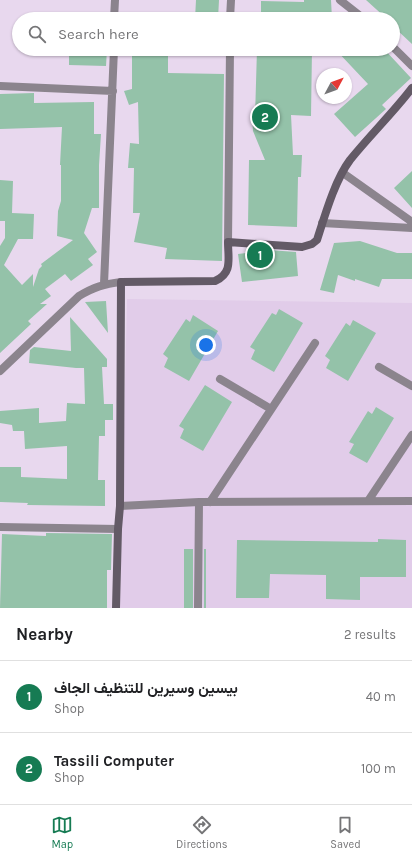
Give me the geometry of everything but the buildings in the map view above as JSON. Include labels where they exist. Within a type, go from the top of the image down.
[{"type":"street","points":[[114,12],[115,0]]},
{"type":"street","points":[[230,12],[231,0]]},
{"type":"street","points":[[340,0],[355,12]]},
{"type":"street","points":[[400,54],[412,66]]},
{"type":"street","points":[[104,284],[114,56]]},
{"type":"street","points":[[0,371],[79,296],[93,288],[104,284],[121,282],[215,281],[225,276],[228,268],[230,56]]},
{"type":"street","points":[[0,86],[112,91]]},
{"type":"street","points":[[228,242],[302,247],[312,244],[317,240],[343,173],[350,161],[400,105],[412,88]]},
{"type":"street","points":[[343,173],[412,222]]},
{"type":"street","points":[[322,224],[412,228]]},
{"type":"street","points":[[116,608],[120,506],[121,282]]},
{"type":"street","points":[[210,502],[315,343]]},
{"type":"street","points":[[379,367],[412,386]]},
{"type":"street","points":[[220,379],[271,409]]},
{"type":"street","points":[[368,501],[412,435]]},
{"type":"street","points":[[120,506],[199,502],[412,501]]},
{"type":"street","points":[[198,608],[199,502]]},
{"type":"street","points":[[0,527],[118,529]]},
{"type":"shaded area","points":[[127,299],[412,303],[412,608],[120,608]]},
{"type":"place","name":"Tassili Computer","points":[[265,117]]},
{"type":"place","name":"بيسين وسيرين للتنظيف الجاف","points":[[260,255]]}]
